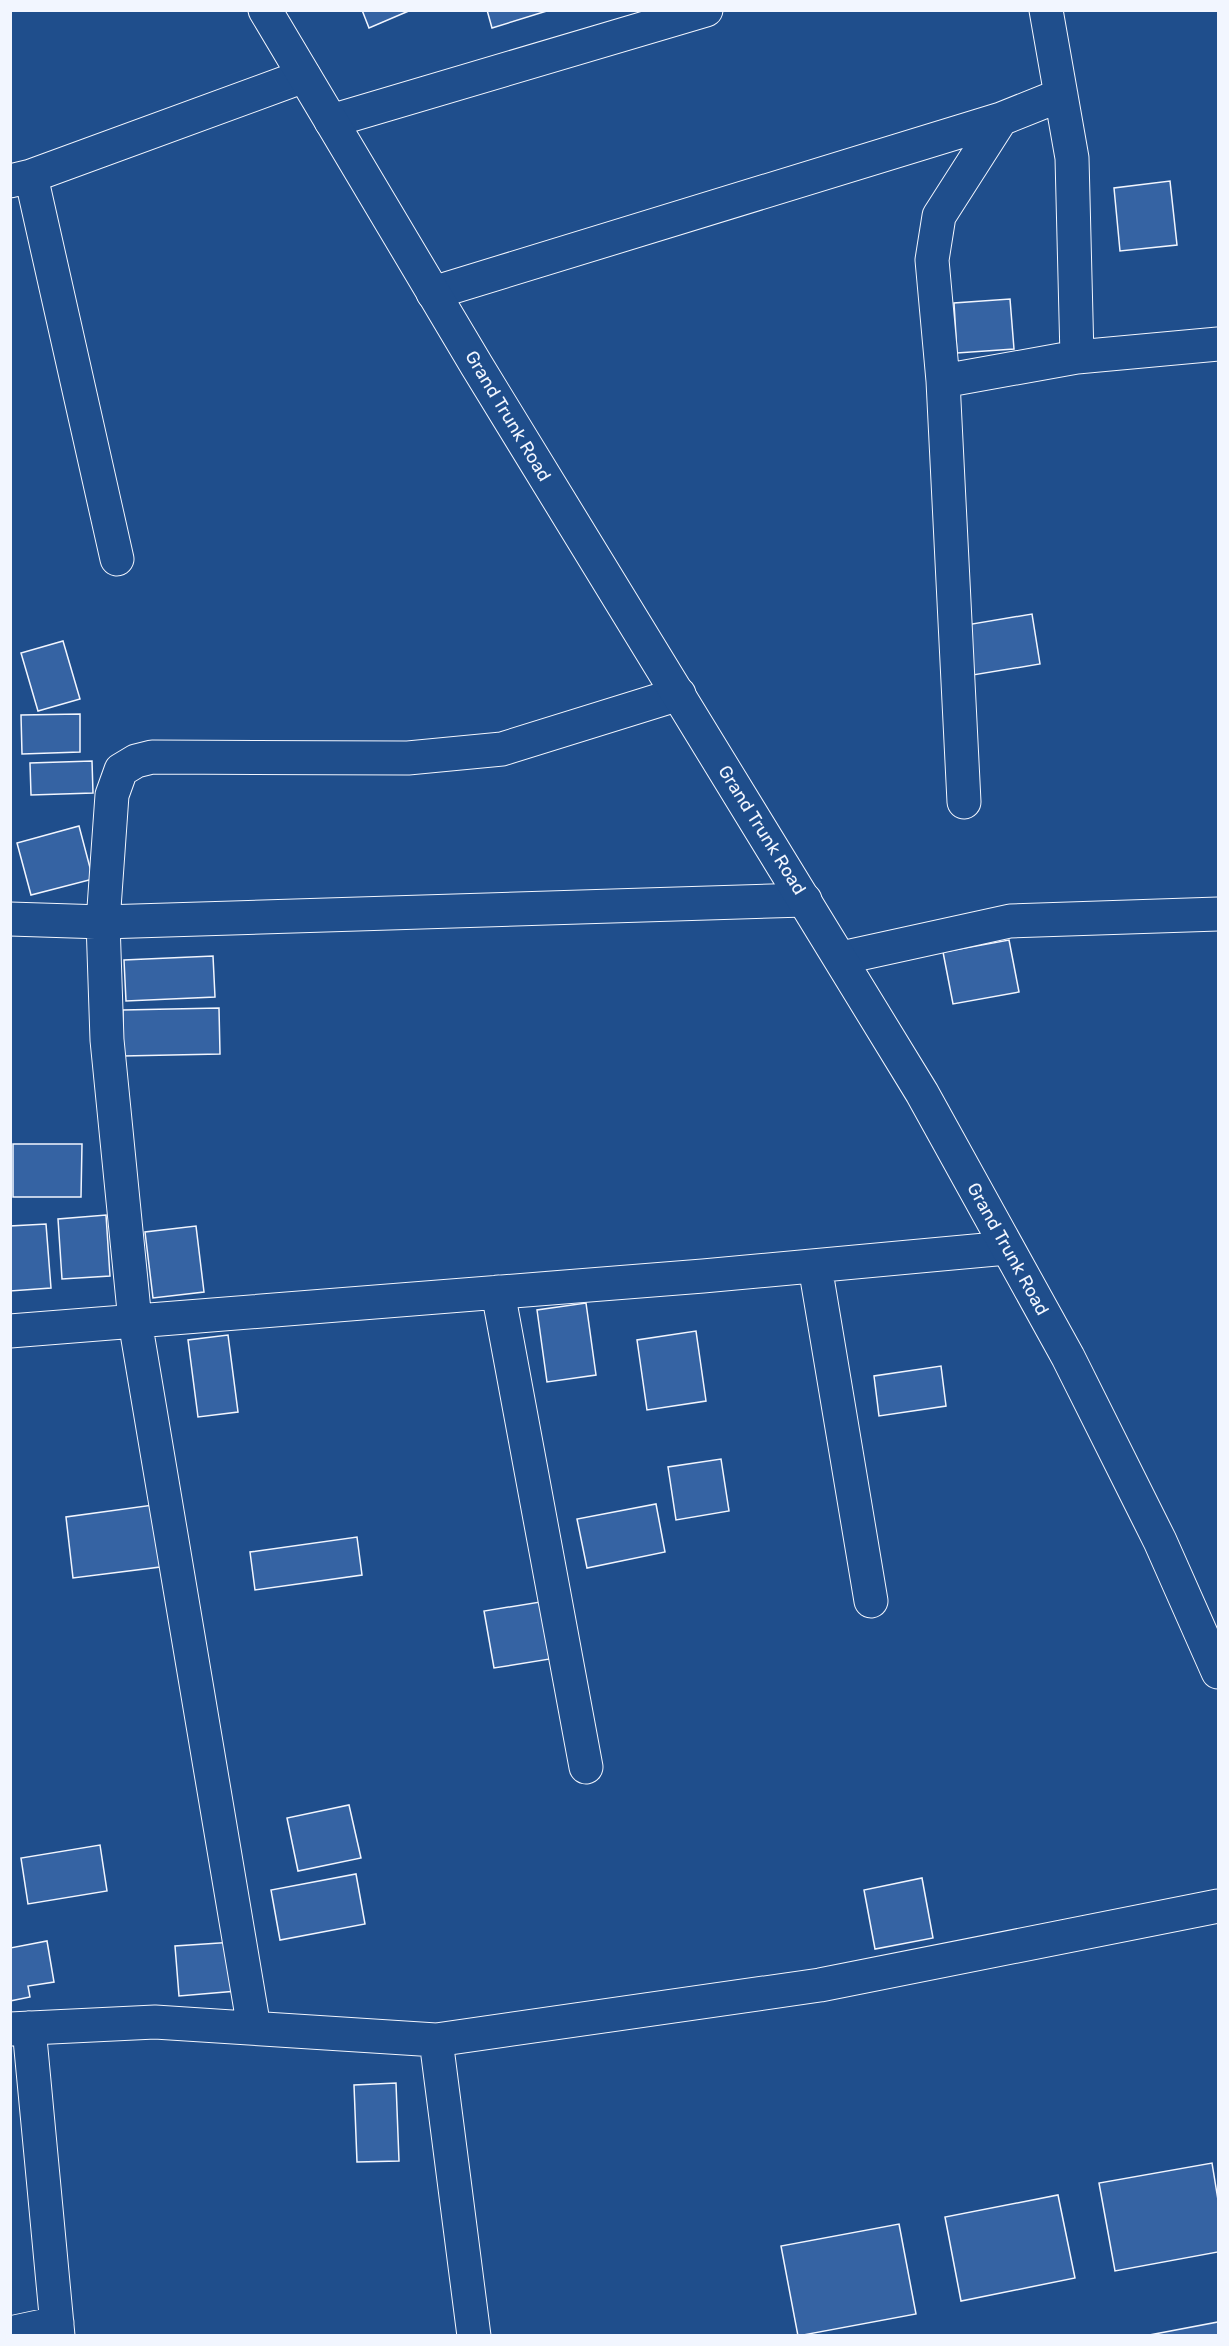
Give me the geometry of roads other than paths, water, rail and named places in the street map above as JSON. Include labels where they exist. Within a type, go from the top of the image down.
[{"type":"street","name":"Grand Trunk Road","points":[[265,10],[433,293],[922,1093],[1068,1357],[1160,1541],[1218,1672]]},
{"type":"street","points":[[331,122],[706,10]]},
{"type":"street","points":[[1046,10],[1072,158],[1077,357]]},
{"type":"street","points":[[117,559],[21,178],[304,76]]},
{"type":"street","points":[[433,293],[1001,119],[1061,95]]},
{"type":"street","points":[[964,801],[944,381],[932,260],[939,216],[1001,119]]},
{"type":"street","points":[[944,381],[1077,357],[1218,344]]},
{"type":"street","points":[[254,2028],[135,1321],[107,1040],[103,922],[112,795],[121,770],[136,761],[152,757],[408,758],[502,749],[679,694]]},
{"type":"street","points":[[10,919],[103,922],[806,900]]},
{"type":"street","points":[[841,958],[1010,921],[1218,914]]},
{"type":"street","points":[[10,1331],[815,1266],[1007,1248]]},
{"type":"street","points":[[815,1266],[871,1601]]},
{"type":"street","points":[[498,1292],[586,1767]]},
{"type":"street","points":[[10,2333],[58,2329],[20,2029],[155,2022],[436,2040],[820,1985],[1218,1906]]},
{"type":"street","points":[[436,2040],[474,2336]]}]
